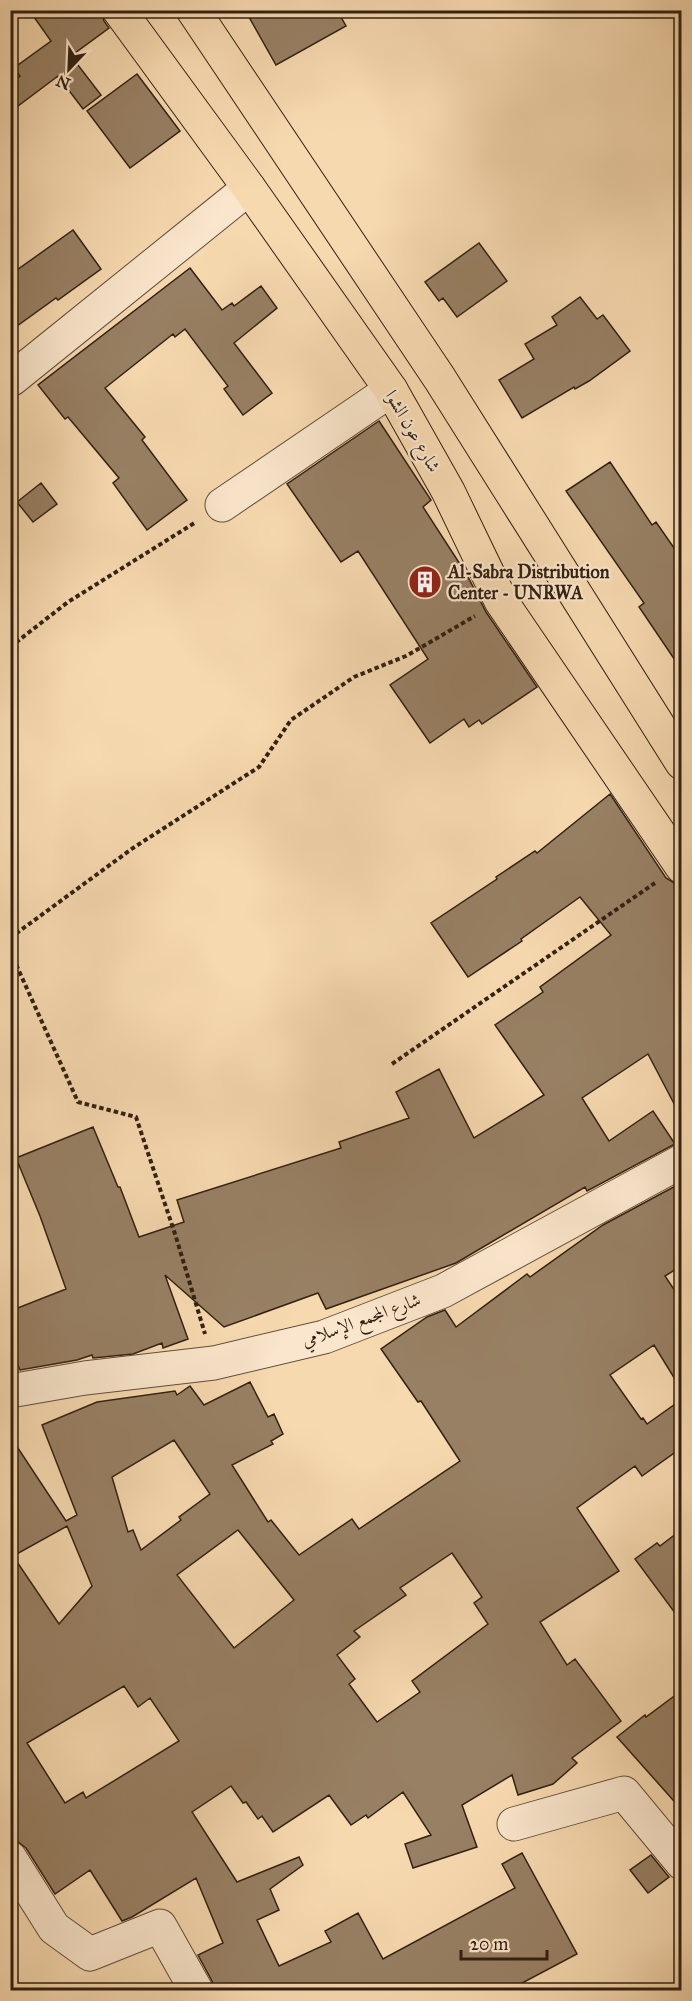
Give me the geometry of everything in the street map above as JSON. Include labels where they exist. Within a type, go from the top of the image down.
[{"type":"main road","name":"شارع عون الشوا","points":[[119,10],[249,188],[391,390],[448,490],[501,601],[681,866]]},
{"type":"main road","points":[[193,10],[440,379],[681,763]]},
{"type":"street","points":[[12,379],[249,188]]},
{"type":"street","points":[[222,505],[391,390]]},
{"type":"street","name":"شارع المجمع الإسلامي","points":[[10,1390],[85,1378],[214,1363],[324,1336],[443,1291],[681,1161]]},
{"type":"street","points":[[514,1824],[624,1793],[680,1858]]},
{"type":"street","points":[[10,1858],[54,1928],[90,1954],[160,1926],[196,1990]]},
{"type":"path","points":[[10,647],[68,602],[222,505]]},
{"type":"path","points":[[10,938],[133,848],[259,766],[291,720],[354,677],[406,656],[501,601]]},
{"type":"path","points":[[392,1064],[681,866]]},
{"type":"path","points":[[10,951],[78,1102],[136,1117],[176,1236],[214,1363]]},
{"type":"building","points":[[29,10],[101,10],[109,28],[71,56],[101,95],[83,109],[58,76],[10,112],[10,84],[20,76],[14,68],[51,41]]},
{"type":"building","points":[[245,10],[337,10],[346,26],[276,65]]},
{"type":"building","points":[[137,74],[180,131],[130,168],[87,111]]},
{"type":"building","points":[[73,230],[101,269],[10,331],[10,275]]},
{"type":"building","points":[[479,243],[507,281],[457,317],[443,298],[439,301],[425,282]]},
{"type":"building","points":[[190,268],[222,310],[232,303],[234,306],[261,286],[277,308],[234,343],[272,393],[243,415],[224,389],[228,386],[185,329],[175,337],[173,334],[105,388],[145,437],[142,440],[187,500],[147,530],[113,483],[119,478],[68,417],[65,419],[38,385]]},
{"type":"building","points":[[580,297],[597,319],[603,315],[630,351],[589,381],[575,389],[574,387],[522,418],[499,380],[534,359],[525,344],[557,325],[552,317]]},
{"type":"building","points":[[379,421],[431,500],[423,507],[467,575],[486,612],[537,687],[482,724],[479,720],[469,727],[464,719],[430,743],[390,685],[428,659],[358,551],[341,562],[287,484]]},
{"type":"building","points":[[610,462],[652,525],[656,522],[681,558],[681,669],[639,607],[644,603],[566,491]]},
{"type":"building","points":[[41,483],[57,504],[33,522],[17,502]]},
{"type":"building","points":[[610,794],[666,878],[676,884],[681,892],[681,1117],[648,1054],[582,1098],[609,1141],[653,1111],[675,1144],[587,1191],[585,1187],[456,1263],[326,1309],[318,1293],[224,1327],[165,1275],[188,1339],[163,1348],[162,1343],[133,1354],[93,1358],[92,1355],[77,1360],[20,1370],[10,1347],[10,1311],[66,1289],[16,1158],[93,1127],[139,1237],[184,1222],[177,1200],[341,1148],[339,1142],[409,1118],[396,1092],[439,1069],[474,1138],[544,1095],[495,1025],[543,992],[540,987],[611,935],[580,897],[521,939],[522,941],[468,977],[431,923],[535,851],[537,853]]},
{"type":"building","points":[[681,1183],[681,1266],[665,1276],[681,1300],[681,1389],[654,1345],[610,1375],[647,1424],[681,1400],[681,1448],[642,1476],[635,1466],[577,1508],[619,1571],[540,1622],[567,1665],[575,1659],[621,1721],[572,1758],[577,1763],[553,1784],[518,1795],[512,1775],[462,1805],[477,1847],[413,1868],[405,1844],[431,1835],[403,1792],[368,1818],[366,1815],[351,1825],[329,1795],[273,1832],[262,1816],[258,1819],[231,1786],[192,1812],[237,1882],[299,1857],[303,1865],[270,1889],[279,1910],[257,1920],[279,1966],[331,1942],[325,1931],[358,1913],[383,1959],[515,1888],[502,1864],[522,1853],[577,1954],[509,1990],[215,1990],[198,1955],[223,1943],[196,1878],[122,1921],[90,1870],[55,1894],[26,1848],[10,1831],[10,1436],[66,1521],[77,1515],[42,1425],[97,1402],[175,1391],[177,1395],[190,1386],[204,1405],[250,1382],[268,1417],[274,1414],[283,1434],[271,1441],[273,1444],[232,1465],[268,1522],[271,1520],[299,1555],[352,1519],[359,1529],[460,1461],[421,1401],[418,1402],[381,1349],[427,1317],[445,1310],[456,1327],[527,1274],[530,1277],[603,1225]],"holes":[[[174,1440],[210,1494],[179,1517],[181,1520],[141,1550],[133,1530],[128,1532],[112,1477]],[[67,1526],[92,1586],[59,1624],[13,1556]],[[238,1530],[294,1600],[234,1648],[177,1575]],[[452,1553],[482,1597],[474,1603],[488,1624],[412,1681],[420,1692],[377,1722],[349,1684],[355,1679],[337,1655],[360,1637],[354,1631],[406,1595],[400,1588]],[[124,1686],[138,1707],[150,1698],[179,1741],[86,1798],[83,1792],[65,1803],[27,1743]]]},
{"type":"building","points":[[681,1530],[681,1621],[635,1559],[657,1543],[660,1546]]},
{"type":"building","points":[[681,1691],[681,1809],[617,1737]]},
{"type":"building","points":[[651,1855],[669,1877],[648,1893],[630,1870]]},
{"type":"place","name":"Al-Sabra Distribution Center - UNRWA","points":[[425,582]]}]
